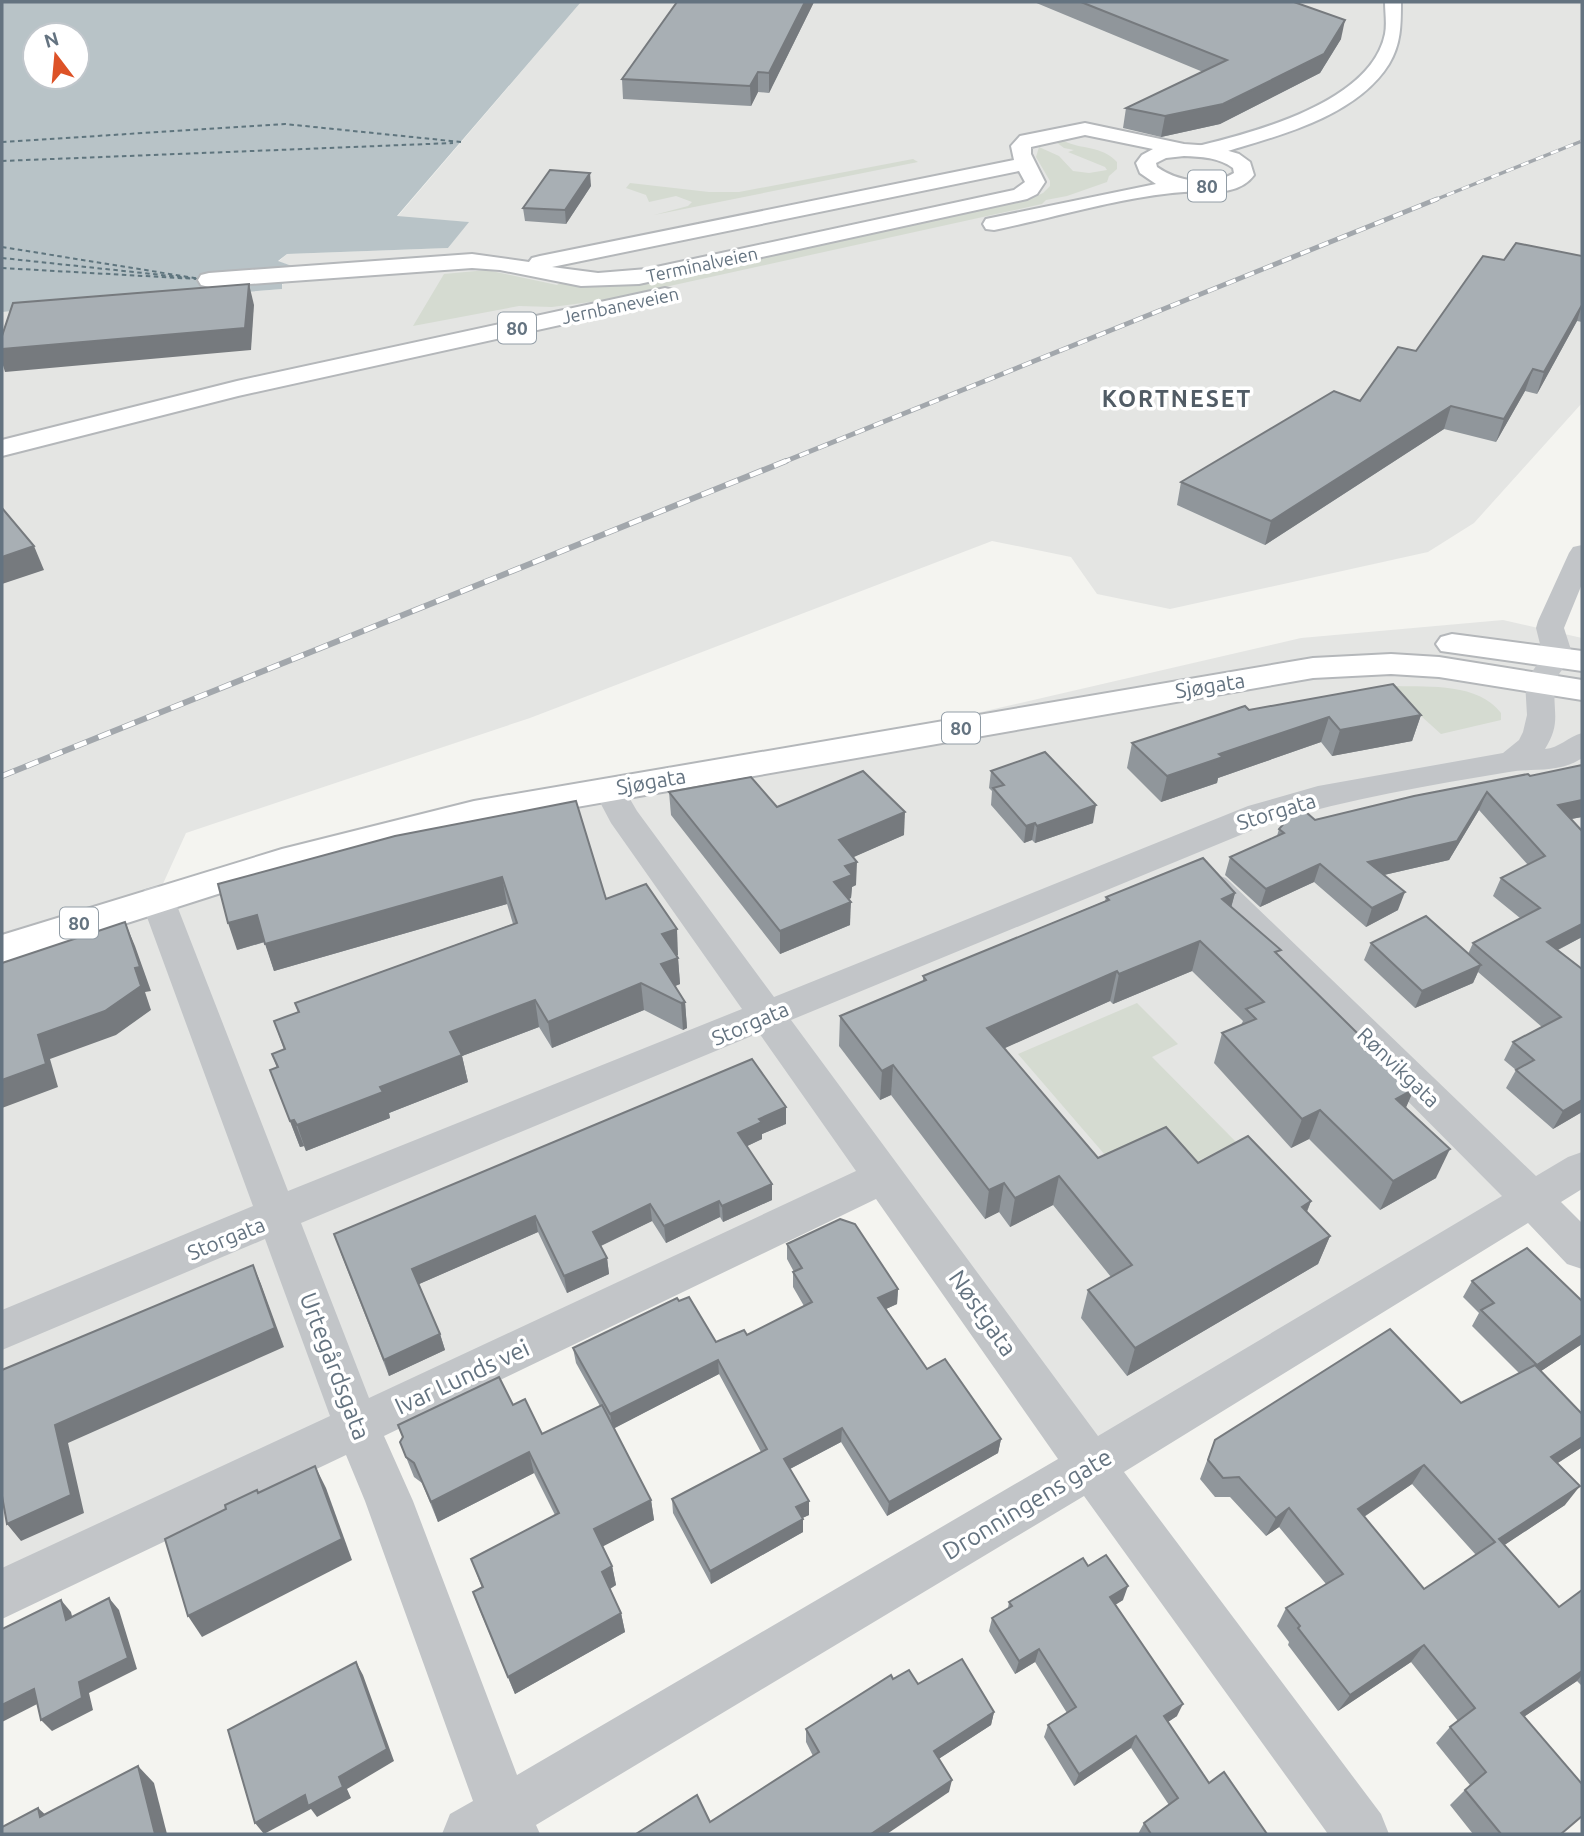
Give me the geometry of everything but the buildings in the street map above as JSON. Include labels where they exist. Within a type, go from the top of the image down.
[{"type":"main road","name":"Jernbaneveien","points":[[2,448],[237,389],[1035,215],[1148,191],[1233,182],[1244,174],[1243,166],[1249,158],[1284,139],[1316,114],[1359,88],[1384,59],[1394,34],[1394,2]]},
{"type":"main road","name":"Jernbaneveien","points":[[1035,215],[1111,190],[1147,166],[1158,154],[1245,141],[1316,114]]},
{"type":"main road","name":"80","points":[[1085,129],[1104,136],[1147,166]]},
{"type":"main road","name":"80","points":[[1030,173],[1020,150],[1027,140],[1085,129],[1232,158],[1243,166]]},
{"type":"main road","name":"Jernbaneveien","points":[[1147,166],[1172,182],[1199,186]]},
{"type":"main road","points":[[524,267],[1030,173]]},
{"type":"main road","name":"Terminalveien","points":[[209,280],[472,261],[524,267],[579,279],[648,276],[1007,199],[1030,190],[1030,173]]},
{"type":"main road","name":"Sjøgata","points":[[2,948],[262,865],[378,834],[609,789],[1313,668],[1377,649],[1414,643],[1457,644],[1574,664]]},
{"type":"main road","name":"Sjøgata","points":[[1313,668],[1391,664],[1439,667],[1582,690]]},
{"type":"street","points":[[1513,761],[1532,745],[1538,732],[1542,715],[1539,682],[1574,664],[1550,628],[1582,553]]},
{"type":"street","name":"Storgata","points":[[2,1330],[1259,814],[1318,797],[1513,761],[1561,758],[1582,743]]},
{"type":"street","name":"Nøstgata","points":[[609,789],[623,815],[769,1014],[1091,1466],[1361,1834]]},
{"type":"street","name":"Rønvikgata","points":[[1213,886],[1479,1145],[1582,1251]]},
{"type":"street","name":"Urtegårdsgata","points":[[156,898],[357,1427],[389,1501],[496,1827]]},
{"type":"street","name":"Dronningens gate","points":[[496,1827],[1582,1169]]},
{"type":"street","name":"Ivar Lunds vei","points":[[2,1594],[885,1176]]},
{"type":"shaded area","points":[[2,2],[581,2],[397,216],[469,222],[448,248],[287,254],[278,261],[292,266],[291,280],[282,284],[282,289],[2,312]]},
{"type":"shaded area","points":[[581,2],[1582,2],[1582,403],[1474,523],[1428,552],[1170,609],[1097,594],[1071,557],[992,541],[530,718],[186,833],[157,897],[489,833],[609,798],[1301,638],[1503,620],[1582,638],[1582,1169],[1091,1466],[889,1169],[357,1427],[2,1582],[2,312],[281,289],[289,265],[278,262],[287,254],[448,248],[468,222],[397,217]]},
{"type":"shaded area","points":[[1064,141],[1104,153],[1117,162],[1117,169],[1107,182],[1067,196],[1046,200],[1042,204],[606,300],[552,307],[519,306],[413,326],[444,274],[487,270],[557,285],[635,285],[1030,199],[1050,186],[1050,181],[1036,157],[1039,147],[1059,156],[1073,171],[1089,173],[1107,170],[1068,152],[1074,150],[1064,148],[1056,142]]},
{"type":"shaded area","points":[[913,159],[918,162],[654,215],[688,206],[692,202],[676,196],[649,202],[646,195],[626,188],[630,183],[709,192],[739,192]]},
{"type":"shaded area","points":[[1439,687],[1480,696],[1501,713],[1501,720],[1441,734],[1390,688]]},
{"type":"shaded area","points":[[1137,1003],[1178,1044],[1152,1057],[1236,1142],[1137,1192],[1018,1054]]},
{"type":"ferry route","points":[[2,142],[285,124],[461,142]]},
{"type":"ferry route","points":[[2,161],[453,143]]},
{"type":"ferry route","points":[[2,247],[201,279]]},
{"type":"ferry route","points":[[2,258],[190,278]]},
{"type":"ferry route","points":[[2,268],[197,279]]},
{"type":"railway","points":[[1437,199],[1582,141]]},
{"type":"railway","points":[[781,463],[1437,199]]},
{"type":"railway","points":[[1432,201],[1437,199]]},
{"type":"railway","points":[[2,776],[786,461]]},
{"type":"district","name":"KORTNESET","points":[[1177,398]]}]
